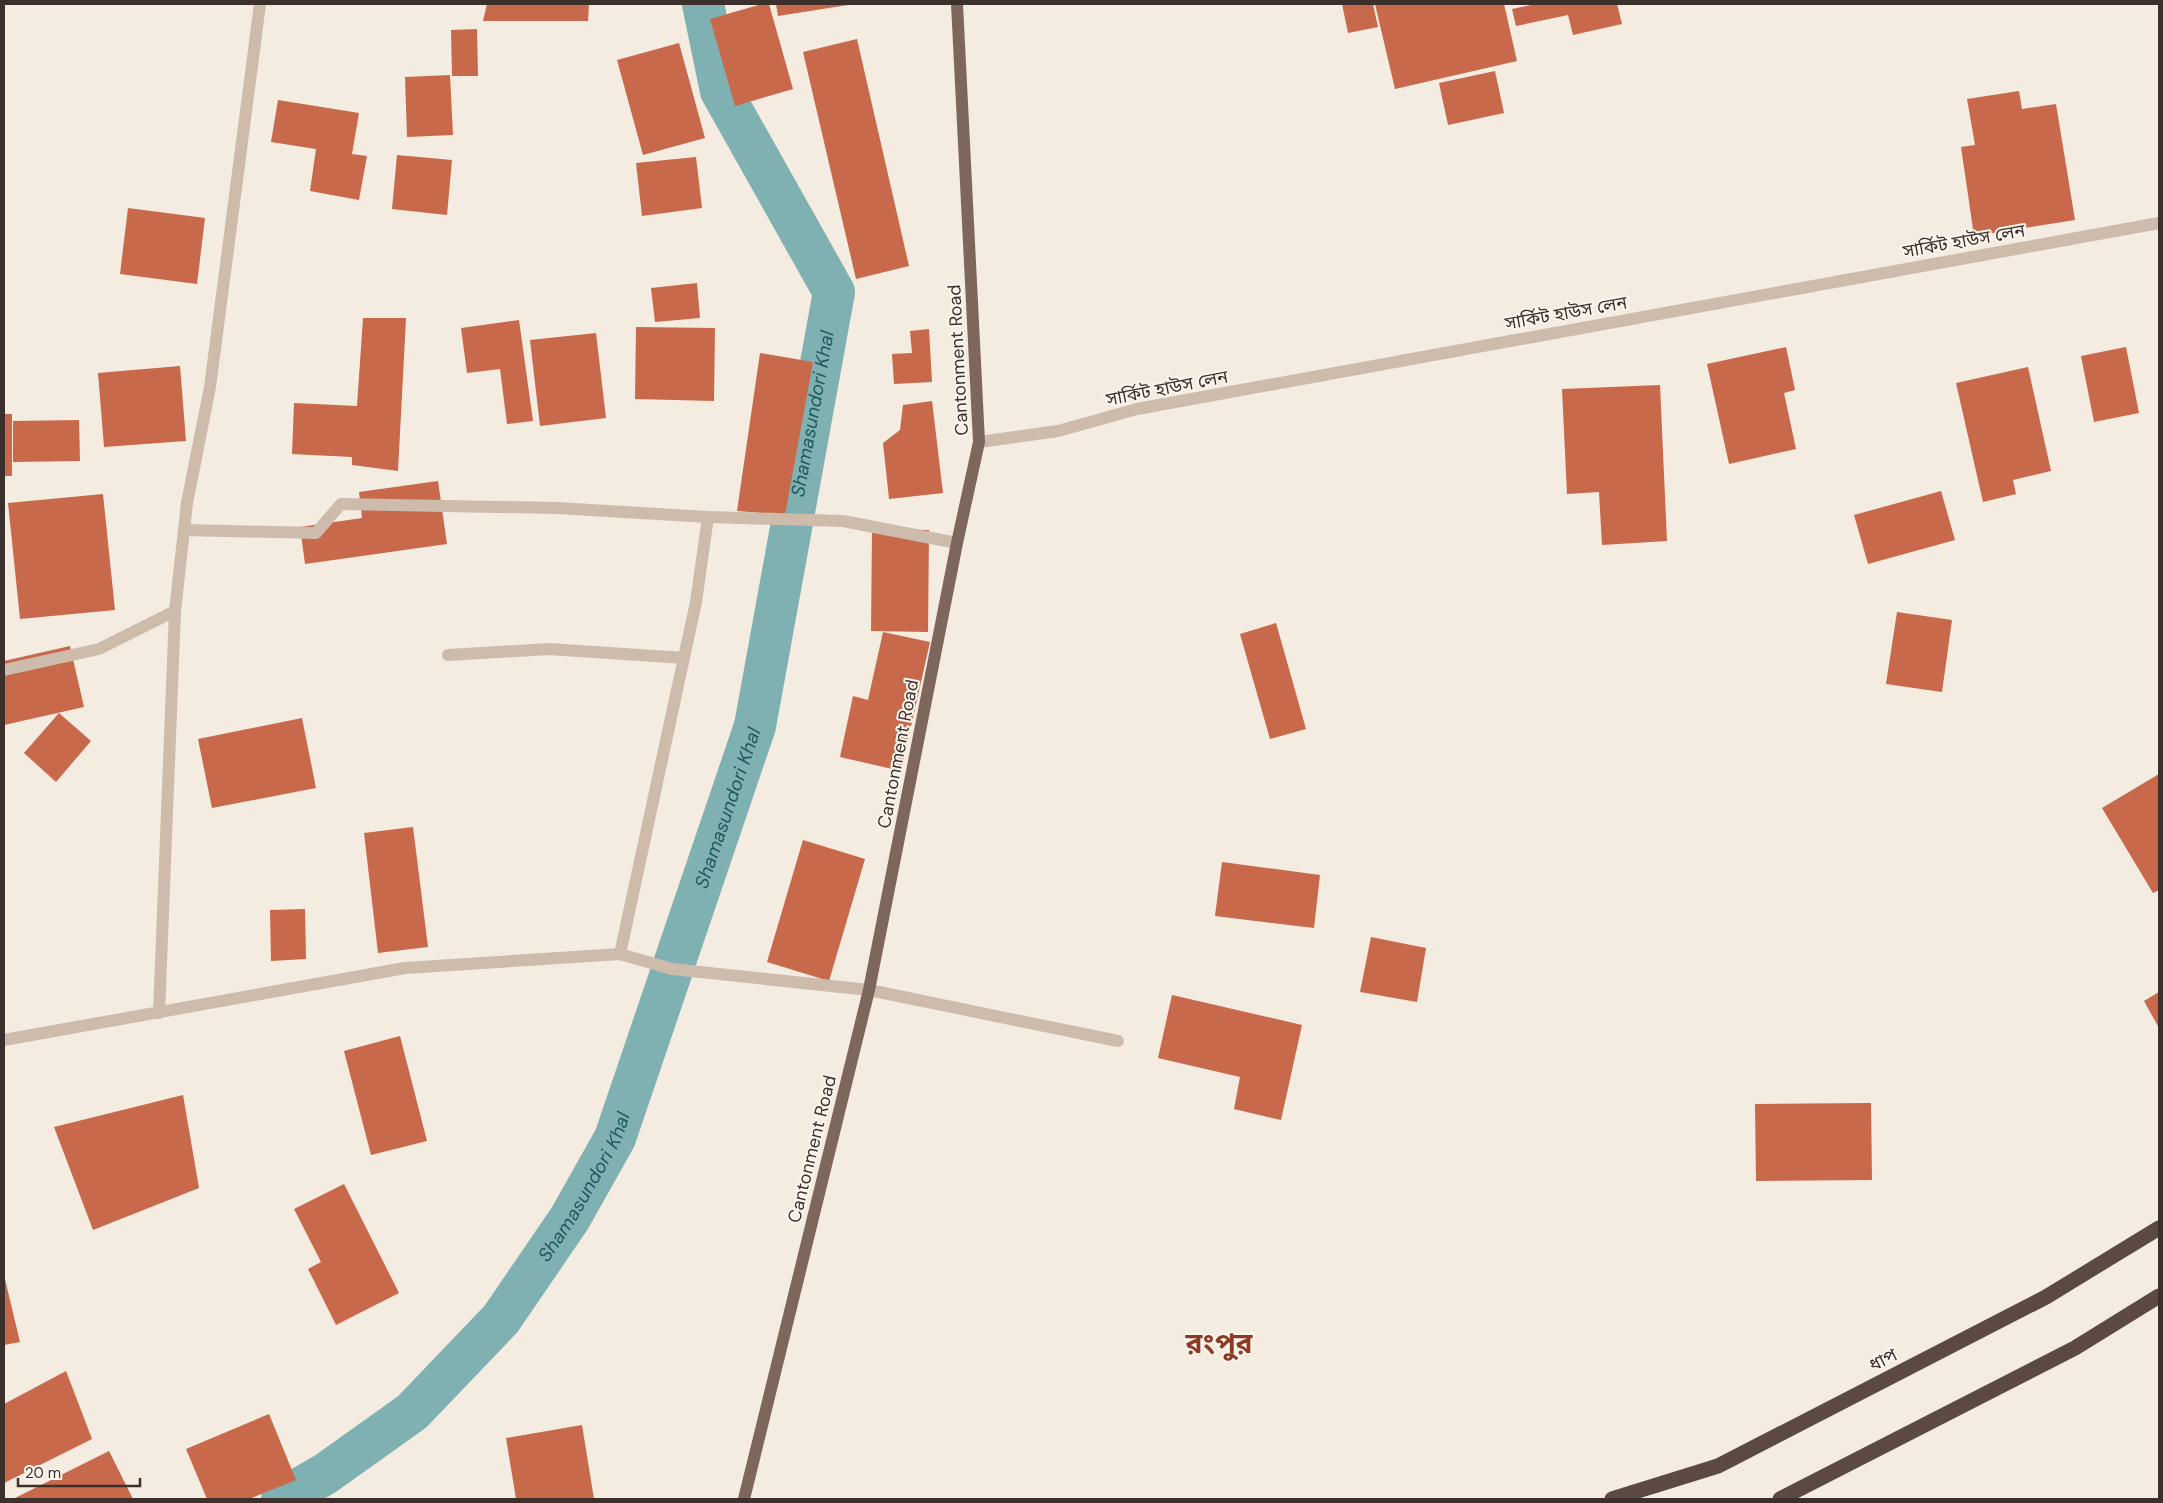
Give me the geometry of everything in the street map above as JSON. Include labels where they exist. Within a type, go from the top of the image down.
[{"type":"highway","name":"ধাপ","points":[[1612,1499],[1718,1466],[2046,1297],[2159,1228]]},
{"type":"highway","points":[[1780,1499],[2075,1348],[2159,1296]]},
{"type":"main road","name":"Cantonment Road","points":[[744,1499],[869,990],[957,543],[980,442],[957,4]]},
{"type":"street","points":[[159,1012],[175,611],[186,502],[210,387],[260,4]]},
{"type":"street","name":"সার্কিট হাউস লেন","points":[[980,442],[1058,431],[1137,409],[2159,223]]},
{"type":"street","points":[[184,530],[316,533],[342,504],[557,508],[708,517],[843,520],[957,543]]},
{"type":"street","points":[[620,954],[696,602],[708,517]]},
{"type":"street","points":[[4,670],[99,649],[175,611]]},
{"type":"street","points":[[448,655],[549,649],[684,658]]},
{"type":"street","points":[[4,1040],[405,968],[620,954],[672,969],[869,990],[1118,1041]]},
{"type":"building","points":[[487,4],[589,4],[588,21],[483,21]]},
{"type":"building","points":[[762,4],[769,4],[793,89],[735,106],[710,19]]},
{"type":"building","points":[[776,4],[848,4],[848,5],[778,16]]},
{"type":"building","points":[[1342,4],[1373,4],[1378,27],[1348,33]]},
{"type":"building","points":[[1375,4],[1504,4],[1517,61],[1395,89]]},
{"type":"building","points":[[1536,4],[1617,4],[1622,24],[1573,35],[1568,15],[1516,26],[1512,9]]},
{"type":"building","points":[[477,29],[478,76],[452,76],[451,30]]},
{"type":"building","points":[[857,39],[909,266],[856,279],[803,52]]},
{"type":"building","points":[[679,43],[705,138],[643,155],[617,60]]},
{"type":"building","points":[[1495,71],[1504,113],[1448,125],[1439,83]]},
{"type":"building","points":[[450,75],[453,135],[407,137],[405,77]]},
{"type":"building","points":[[2019,91],[2022,109],[2056,104],[2075,220],[1974,236],[1961,147],[1975,145],[1967,99]]},
{"type":"building","points":[[278,100],[359,113],[352,154],[367,156],[359,200],[310,191],[316,149],[271,142]]},
{"type":"building","points":[[397,155],[452,160],[447,215],[392,209]]},
{"type":"building","points":[[696,157],[702,208],[642,216],[636,163]]},
{"type":"building","points":[[128,208],[205,218],[197,284],[120,274]]},
{"type":"building","points":[[697,283],[700,318],[655,322],[651,288]]},
{"type":"building","points":[[363,318],[406,318],[398,471],[352,465],[352,457],[292,454],[294,403],[357,406]]},
{"type":"building","points":[[519,320],[533,421],[507,424],[500,369],[467,373],[461,328]]},
{"type":"building","points":[[636,327],[715,328],[714,401],[635,399]]},
{"type":"building","points":[[929,329],[932,382],[894,384],[892,354],[912,353],[910,331]]},
{"type":"building","points":[[596,333],[606,418],[540,426],[530,340]]},
{"type":"building","points":[[1786,347],[1795,390],[1784,393],[1796,449],[1729,464],[1707,364]]},
{"type":"building","points":[[2126,347],[2139,413],[2094,422],[2081,356]]},
{"type":"building","points":[[760,353],[813,362],[785,515],[737,511]]},
{"type":"building","points":[[180,366],[186,441],[104,447],[98,373]]},
{"type":"building","points":[[2028,367],[2051,471],[2013,480],[2016,494],[1983,502],[1956,383]]},
{"type":"building","points":[[1660,385],[1667,541],[1602,545],[1599,492],[1567,494],[1562,389]]},
{"type":"building","points":[[932,401],[943,493],[889,499],[883,443],[900,430],[903,405]]},
{"type":"building","points":[[4,414],[12,414],[12,476],[4,476]]},
{"type":"building","points":[[79,420],[80,461],[13,462],[13,421]]},
{"type":"building","points":[[438,481],[447,544],[305,564],[300,527],[362,518],[359,492]]},
{"type":"building","points":[[1941,491],[1955,540],[1868,564],[1854,515]]},
{"type":"building","points":[[103,494],[115,610],[20,619],[8,503]]},
{"type":"building","points":[[872,529],[929,530],[928,632],[871,631]]},
{"type":"building","points":[[1897,612],[1952,620],[1942,692],[1886,684]]},
{"type":"building","points":[[1276,623],[1306,729],[1270,739],[1240,634]]},
{"type":"building","points":[[883,632],[930,642],[901,771],[840,757],[853,696],[868,700]]},
{"type":"building","points":[[70,646],[84,707],[4,725],[4,661]]},
{"type":"building","points":[[59,713],[91,741],[56,782],[24,753]]},
{"type":"building","points":[[302,718],[316,788],[212,808],[198,739]]},
{"type":"building","points":[[2159,774],[2159,890],[2153,893],[2102,808]]},
{"type":"building","points":[[413,827],[428,947],[378,953],[364,833]]},
{"type":"building","points":[[803,840],[865,859],[829,981],[767,962]]},
{"type":"building","points":[[1222,862],[1320,875],[1314,928],[1215,916]]},
{"type":"building","points":[[305,909],[306,959],[271,961],[270,910]]},
{"type":"building","points":[[1371,937],[1426,948],[1417,1002],[1360,992]]},
{"type":"building","points":[[2159,992],[2159,1028],[2144,1001]]},
{"type":"building","points":[[1172,995],[1302,1025],[1281,1120],[1234,1109],[1240,1077],[1158,1058]]},
{"type":"building","points":[[400,1036],[427,1141],[371,1155],[344,1051]]},
{"type":"building","points":[[183,1095],[199,1188],[93,1230],[54,1127]]},
{"type":"building","points":[[1871,1103],[1872,1180],[1756,1181],[1755,1104]]},
{"type":"building","points":[[344,1184],[399,1293],[336,1325],[308,1269],[321,1262],[294,1209]]},
{"type":"building","points":[[4,1275],[20,1342],[4,1345]]},
{"type":"building","points":[[66,1371],[92,1439],[4,1483],[4,1404]]},
{"type":"building","points":[[269,1414],[296,1480],[249,1499],[207,1499],[186,1449]]},
{"type":"building","points":[[582,1425],[594,1499],[516,1499],[506,1438]]},
{"type":"building","points":[[109,1451],[133,1499],[13,1499]]},
{"type":"waterway","name":"Shamasundori Khal","points":[[282,1499],[325,1474],[412,1412],[501,1319],[570,1218],[615,1138],[755,726],[834,292],[721,91],[703,4]]},
{"type":"district","name":"রংপুর","points":[[1219,1343]]}]
